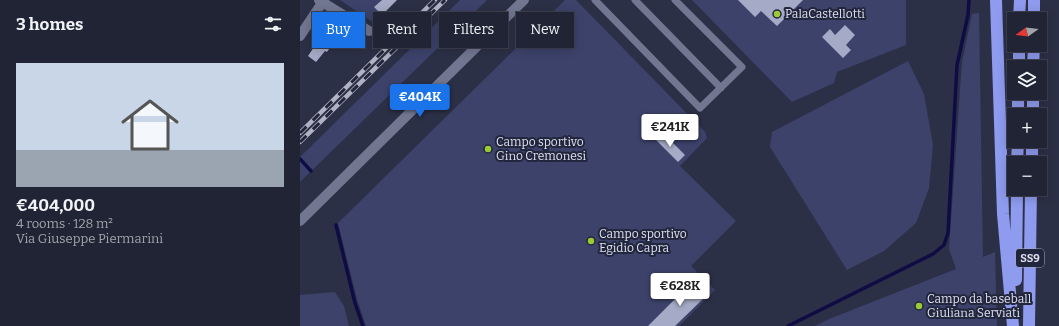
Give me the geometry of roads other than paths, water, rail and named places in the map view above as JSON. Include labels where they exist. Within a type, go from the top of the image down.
[{"type":"highway","points":[[996,0],[1003,214],[1014,326]]},
{"type":"highway","points":[[1019,12],[1020,0]]},
{"type":"highway","points":[[1034,0],[1034,12]]},
{"type":"highway","name":"SS9","points":[[1014,326],[1017,196]]},
{"type":"highway","name":"SS9","points":[[1029,326],[1031,196]]},
{"type":"street","points":[[300,220],[524,0]]},
{"type":"street","points":[[300,36],[322,1],[369,32]]},
{"type":"lane","points":[[595,0],[700,108],[742,67],[675,0]]},
{"type":"lane","points":[[635,0],[721,88]]},
{"type":"waterway","points":[[788,326],[933,254],[944,245],[948,233],[957,65],[968,15],[969,0]]},
{"type":"waterway","points":[[300,159],[311,171]]},
{"type":"waterway","points":[[336,225],[355,303],[363,326]]},
{"type":"railway","points":[[300,133],[435,0]]},
{"type":"railway","points":[[300,142],[445,0]]},
{"type":"place","name":"PalaCastellotti","points":[[777,14]]},
{"type":"place","name":"Campo sportivo Gino Cremonesi","points":[[488,149]]},
{"type":"place","name":"Campo sportivo Egidio Capra","points":[[591,241]]},
{"type":"place","name":"Campo da baseball Giuliana Serviati","points":[[919,306]]}]
